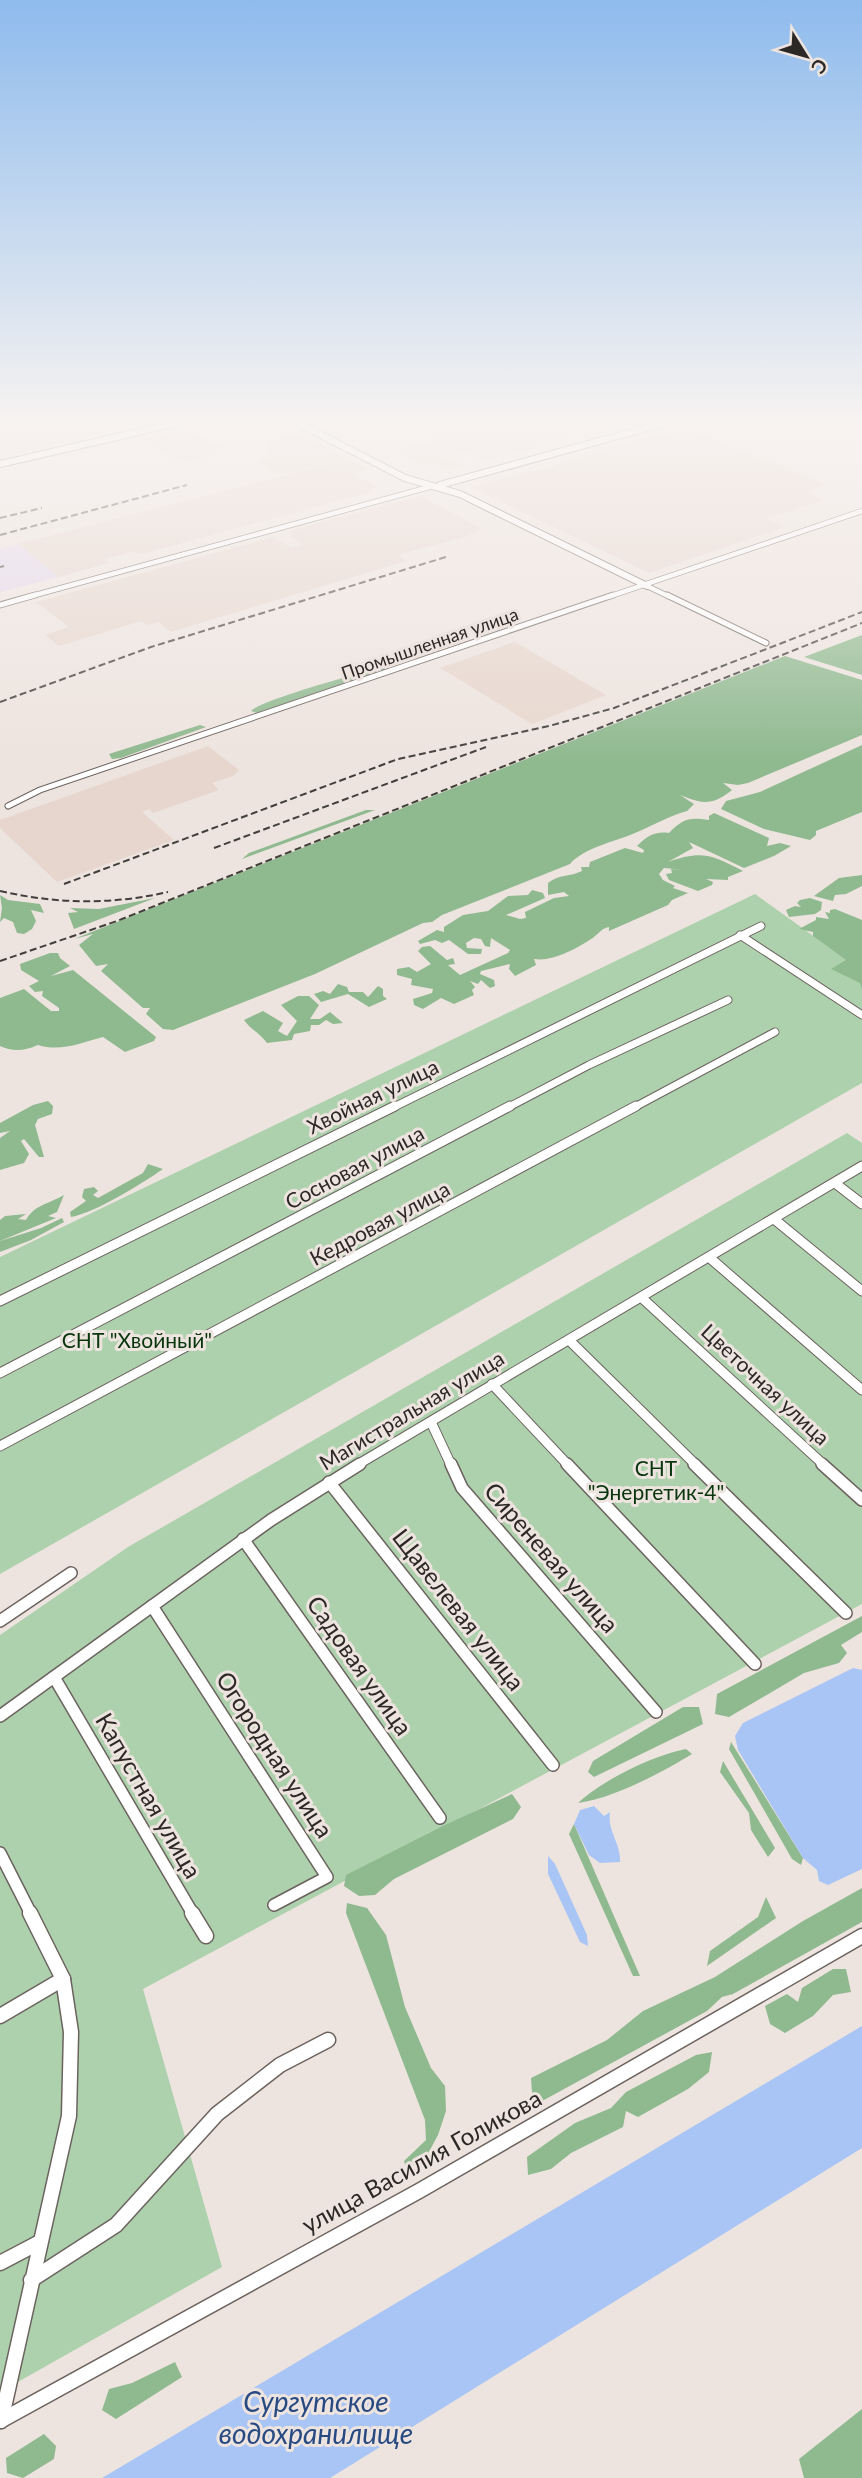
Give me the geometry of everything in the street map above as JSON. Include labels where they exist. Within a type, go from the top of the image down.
[{"type":"main road","points":[[540,532],[646,586]]},
{"type":"street","points":[[0,605],[254,532]]},
{"type":"street","name":"Промышленная улица","points":[[8,806],[40,790],[803,532]]},
{"type":"street","points":[[646,586],[766,643]]},
{"type":"street","name":"Хвойная улица","points":[[0,1301],[761,926]]},
{"type":"street","points":[[740,935],[862,1015]]},
{"type":"street","name":"Сосновая улица","points":[[0,1373],[589,1065],[728,1000]]},
{"type":"street","name":"Кедровая улица","points":[[0,1446],[775,1032]]},
{"type":"street","name":"Магистральная улица","points":[[0,1716],[243,1539],[329,1482],[862,1166]]},
{"type":"street","points":[[835,1183],[862,1204]]},
{"type":"street","points":[[774,1219],[862,1291]]},
{"type":"street","points":[[710,1258],[862,1390]]},
{"type":"street","name":"Цветочная улица","points":[[642,1298],[862,1500]]},
{"type":"street","points":[[569,1342],[846,1613]]},
{"type":"street","points":[[492,1384],[755,1664]]},
{"type":"street","name":"Сиреневая улица","points":[[431,1422],[463,1488],[656,1712]]},
{"type":"street","name":"Щавелевая улица","points":[[329,1482],[553,1765]]},
{"type":"street","name":"Садовая улица","points":[[243,1539],[440,1818]]},
{"type":"street","points":[[0,1621],[71,1573]]},
{"type":"street","name":"Огородная улица","points":[[152,1606],[327,1877],[274,1905]]},
{"type":"street","name":"Капустная улица","points":[[54,1676],[206,1936]]},
{"type":"street","points":[[0,1853],[63,1979],[71,2032],[69,2116],[1,2421]]},
{"type":"street","name":"улица Василия Голикова","points":[[1,2421],[419,2191],[862,1936]]},
{"type":"street","points":[[0,2016],[63,1979]]},
{"type":"street","points":[[31,2280],[116,2225],[218,2114],[280,2066],[328,2040]]},
{"type":"street","points":[[0,2263],[40,2242]]},
{"type":"shaded area","points":[[66,532],[224,532],[142,554],[132,552],[105,559],[109,563],[59,577],[18,544]]},
{"type":"shaded area","points":[[289,532],[475,532],[468,534],[469,536],[398,555],[406,561],[171,632],[159,622],[147,625],[141,621],[59,646],[45,635],[69,627],[36,602],[273,537],[292,548],[303,544],[290,536],[293,535]]},
{"type":"shaded area","points":[[563,532],[771,532],[649,573]]},
{"type":"shaded area","points":[[18,544],[39,558],[37,559],[59,577],[0,592],[0,549]]},
{"type":"shaded area","points":[[514,642],[606,695],[532,724],[440,668]]},
{"type":"shaded area","points":[[208,746],[239,770],[233,776],[212,783],[219,790],[153,813],[149,809],[142,812],[174,840],[57,882],[0,828],[0,820]]},
{"type":"green space","points":[[862,635],[862,675],[804,657]]},
{"type":"green space","points":[[785,656],[862,680],[862,735],[748,783],[723,783],[732,790],[713,801],[701,802],[680,795],[694,804],[687,811],[592,849],[570,864],[442,915],[432,922],[423,923],[315,974],[173,1030],[163,1029],[146,1014],[150,1008],[143,1008],[101,971],[108,964],[96,966],[79,945],[93,934],[74,939]]},
{"type":"green space","points":[[384,668],[386,670],[257,713],[251,711],[292,694]]},
{"type":"green space","points":[[200,725],[206,727],[121,758],[112,759],[109,754]]},
{"type":"green space","points":[[862,745],[862,812],[816,831],[816,835],[810,840],[764,829],[721,809],[726,801],[760,792]]},
{"type":"green space","points":[[366,810],[375,810],[242,859],[249,853]]},
{"type":"green space","points":[[714,813],[769,838],[767,846],[780,843],[791,846],[744,868],[689,842],[693,848],[668,862],[699,855],[723,861],[743,871],[728,877],[728,880],[706,879],[713,882],[712,885],[698,891],[669,880],[666,874],[672,873],[671,869],[684,870],[664,868],[659,874],[663,880],[675,886],[673,888],[688,893],[672,900],[668,905],[609,931],[609,927],[604,929],[564,954],[548,959],[534,959],[536,965],[515,976],[509,969],[510,964],[481,971],[480,974],[494,980],[495,986],[490,988],[481,980],[478,984],[470,981],[475,987],[472,990],[474,995],[454,1004],[441,998],[423,1009],[414,1005],[413,999],[432,993],[433,989],[411,985],[412,979],[397,975],[397,969],[409,967],[417,972],[431,964],[418,951],[422,947],[430,946],[447,960],[453,958],[455,964],[448,965],[460,975],[510,950],[491,938],[490,947],[485,946],[481,939],[474,938],[466,943],[467,948],[482,949],[481,954],[468,954],[449,940],[420,944],[418,941],[437,930],[444,932],[444,927],[463,915],[488,911],[508,896],[528,895],[532,890],[543,893],[545,898],[506,915],[526,918],[525,912],[554,898],[569,896],[564,892],[548,895],[548,883],[552,880],[582,871],[581,867],[589,867],[590,862],[625,848],[643,853],[644,850],[637,846],[648,837],[669,833],[686,820],[709,820],[709,816]]},
{"type":"green space","points":[[862,875],[862,886],[846,894],[835,895],[833,901],[814,896],[839,878]]},
{"type":"green space","name":"СНТ \"Хвойный\"","points":[[755,894],[862,971],[862,1083],[0,1574],[0,1257]]},
{"type":"green space","points":[[0,895],[8,900],[40,904],[44,913],[31,910],[36,921],[32,929],[24,934],[17,933],[13,922],[4,918],[0,922]]},
{"type":"green space","points":[[155,898],[74,929],[68,913],[78,912],[70,908],[99,909]]},
{"type":"green space","points":[[810,898],[822,902],[821,910],[815,914],[789,917],[786,910],[795,906],[801,907],[797,903]]},
{"type":"green space","points":[[835,909],[862,920],[862,990],[860,983],[831,969],[846,960],[813,936],[813,932],[799,929],[816,920],[816,917],[829,919],[825,912],[830,913],[830,910]]},
{"type":"green space","points":[[50,953],[58,953],[70,966],[51,976],[73,970],[156,1037],[154,1041],[125,1052],[103,1037],[55,1048],[38,1045],[19,1050],[0,1046],[0,998],[24,989],[51,1011],[59,1011],[59,1008],[42,996],[43,991],[35,992],[29,986],[39,981],[21,970],[20,964]]},
{"type":"green space","points":[[338,984],[347,987],[349,992],[363,992],[368,997],[378,986],[383,989],[383,996],[387,999],[369,1007],[348,994],[321,1002],[314,994],[323,991],[330,994]]},
{"type":"green space","points":[[298,996],[309,996],[319,1005],[310,1019],[320,1019],[330,1012],[343,1023],[333,1024],[326,1020],[319,1025],[311,1025],[310,1031],[294,1034],[292,1040],[267,1043],[244,1020],[263,1011],[283,1023],[278,1031],[287,1036],[297,1021],[281,1005]]},
{"type":"green space","points":[[48,1101],[53,1106],[52,1114],[38,1119],[35,1125],[44,1157],[39,1157],[24,1139],[21,1141],[29,1154],[24,1163],[0,1170],[0,1138],[10,1131],[0,1133],[0,1123],[33,1105]]},
{"type":"green space","name":"СНТ \"Энергетик-4\"","points":[[847,1133],[862,1143],[862,1604],[143,1989],[222,2267],[0,2392],[0,1635],[128,1547]]},
{"type":"green space","points":[[148,1164],[163,1169],[105,1204],[71,1217],[70,1212],[86,1201],[82,1197],[84,1189],[94,1187],[98,1191],[93,1195],[98,1198],[143,1173]]},
{"type":"green space","points":[[64,1195],[57,1212],[48,1216],[56,1218],[0,1241],[0,1220],[5,1216],[26,1214],[18,1219],[26,1220],[38,1208]]},
{"type":"green space","points":[[62,1218],[64,1222],[31,1240],[0,1252],[0,1241]]},
{"type":"green space","points":[[862,1616],[862,1632],[841,1645],[847,1653],[839,1663],[804,1673],[729,1717],[715,1714],[717,1694]]},
{"type":"green space","points":[[683,1707],[699,1707],[703,1724],[594,1777],[588,1772],[593,1761]]},
{"type":"green space","points":[[731,1742],[803,1858],[801,1865],[792,1859],[729,1749]]},
{"type":"green space","points":[[686,1749],[692,1754],[652,1777],[607,1796],[578,1803],[601,1785],[629,1770],[658,1757]]},
{"type":"green space","points":[[723,1761],[775,1848],[768,1857],[751,1830],[749,1813],[720,1772]]},
{"type":"green space","points":[[512,1794],[521,1807],[513,1819],[394,1879],[375,1895],[359,1896],[344,1886],[346,1875]]},
{"type":"green space","points":[[574,1824],[640,1976],[633,1976],[569,1834]]},
{"type":"green space","points":[[862,1888],[862,1922],[733,1994],[722,1997],[707,2011],[533,2106],[531,2078],[607,2040],[643,2011],[715,1977],[803,1921]]},
{"type":"green space","points":[[766,1897],[776,1918],[707,1966],[710,1951],[758,1917]]},
{"type":"green space","points":[[347,1903],[367,1908],[386,1935],[405,2007],[431,2068],[445,2086],[446,2111],[438,2135],[423,2163],[407,2172],[404,2161],[426,2140],[425,2120],[346,1913]]},
{"type":"green space","points":[[833,1969],[846,1969],[851,1992],[833,1995],[813,2016],[785,2033],[770,2024],[765,2006],[787,1994],[798,2002],[802,1988]]},
{"type":"green space","points":[[712,2052],[709,2072],[688,2089],[638,2117],[626,2111],[623,2127],[571,2153],[551,2169],[528,2175],[527,2157],[575,2123],[611,2108],[626,2092],[696,2055]]},
{"type":"green space","points":[[175,2362],[182,2377],[116,2419],[102,2410],[109,2389],[132,2383]]},
{"type":"green space","points":[[862,2409],[862,2478],[804,2478],[799,2459]]},
{"type":"green space","points":[[44,2434],[56,2446],[54,2459],[23,2478],[7,2473],[6,2458]]},
{"type":"water","points":[[853,1668],[862,1670],[862,1869],[828,1885],[819,1881],[817,1870],[803,1858],[738,1750],[735,1736],[743,1723]]},
{"type":"water","points":[[594,1806],[604,1816],[610,1812],[610,1825],[620,1862],[600,1863],[589,1855],[574,1824],[580,1810]]},
{"type":"water","points":[[548,1856],[555,1864],[587,1935],[588,1946],[580,1942],[548,1874]]},
{"type":"water","name":"Сургутское водохранилище","points":[[862,2026],[862,2148],[330,2478],[102,2478]]},
{"type":"railway","points":[[0,535],[13,532]]},
{"type":"railway","points":[[0,702],[151,647],[446,557]]},
{"type":"railway","points":[[0,567],[4,566]]},
{"type":"railway","points":[[64,884],[398,759],[549,726],[614,708],[862,612]]},
{"type":"railway","points":[[0,961],[117,921],[862,623]]},
{"type":"railway","points":[[214,848],[486,747]]},
{"type":"railway","points":[[0,891],[84,901],[126,899],[168,892]]}]
